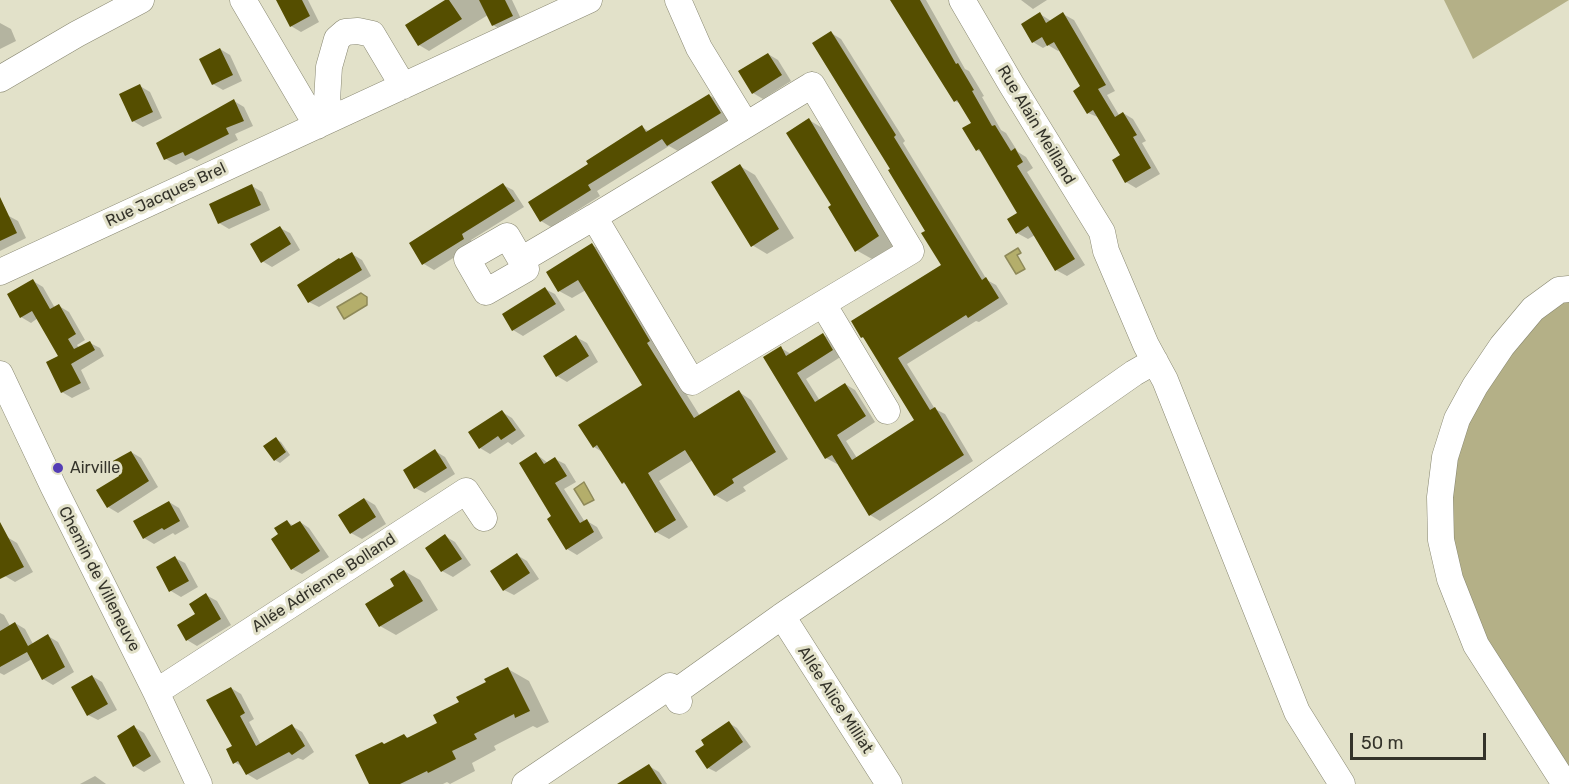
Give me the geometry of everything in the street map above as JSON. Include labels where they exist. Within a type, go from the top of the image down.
[{"type":"street","points":[[0,79],[141,0]]},
{"type":"street","points":[[243,0],[324,122]]},
{"type":"street","name":"Rue Jacques Brel","points":[[0,272],[589,0]]},
{"type":"street","points":[[678,0],[699,48],[746,125]]},
{"type":"street","name":"Rue Alain Meilland","points":[[962,0],[1102,232],[1106,251],[1146,345],[1165,380],[1297,712],[1342,784]]},
{"type":"street","points":[[324,122],[328,67],[337,39],[345,32],[358,30],[372,34],[403,86]]},
{"type":"street","points":[[521,260],[812,85],[911,251],[692,382],[594,217]]},
{"type":"street","points":[[1564,290],[1533,309],[1502,346],[1475,386],[1457,419],[1448,448],[1440,497],[1441,540],[1450,579],[1476,645],[1565,784]]},
{"type":"street","points":[[823,304],[887,411]]},
{"type":"street","points":[[525,784],[670,686],[678,699],[782,616],[1134,373],[1155,361]]},
{"type":"street","name":"Chemin de Villeneuve","points":[[0,374],[52,486],[156,692],[196,783]]},
{"type":"street","name":"Allée Adrienne Bolland","points":[[156,692],[466,491],[484,518]]},
{"type":"street","name":"Allée Alice Milliat","points":[[782,616],[889,784]]},
{"type":"shaded area","points":[[1444,0],[1569,0],[1473,59]]},
{"type":"shaded area","points":[[1018,248],[1021,253],[1017,255],[1025,269],[1016,274],[1005,256]]},
{"type":"shaded area","points":[[1569,289],[1569,784],[1476,645],[1440,497],[1475,386]]},
{"type":"shaded area","points":[[361,293],[367,297],[367,305],[344,319],[337,307]]},
{"type":"shaded area","points":[[584,482],[594,500],[584,505],[574,489]]},
{"type":"building","points":[[276,0],[302,0],[310,16],[290,27]]},
{"type":"building","points":[[445,0],[449,0],[462,19],[418,46],[405,25]]},
{"type":"building","points":[[479,0],[505,0],[513,16],[492,26]]},
{"type":"building","points":[[890,0],[920,0],[956,64],[958,63],[974,90],[972,91],[992,126],[995,125],[1011,151],[1015,148],[1023,162],[1017,166],[1075,259],[1055,271],[1028,226],[1016,234],[1007,219],[1017,213],[979,149],[976,151],[962,128],[971,123],[957,100],[954,102]]},
{"type":"building","points":[[1040,12],[1046,23],[1063,12],[1106,85],[1098,89],[1115,117],[1123,112],[1137,135],[1133,137],[1151,168],[1125,183],[1112,160],[1120,155],[1093,110],[1087,114],[1073,91],[1080,86],[1054,42],[1047,46],[1042,37],[1032,43],[1021,24]]},
{"type":"building","points":[[831,31],[982,280],[986,277],[999,298],[968,318],[966,315],[898,358],[930,410],[935,407],[964,455],[869,516],[832,455],[825,459],[763,357],[781,346],[786,356],[823,333],[833,350],[797,373],[815,402],[845,383],[866,416],[837,435],[852,460],[914,420],[851,321],[941,265],[921,233],[925,231],[888,170],[890,169],[812,43]]},
{"type":"building","points":[[220,48],[233,75],[212,85],[199,59]]},
{"type":"building","points":[[768,53],[782,75],[752,94],[738,71]]},
{"type":"building","points":[[140,84],[153,112],[132,122],[119,94]]},
{"type":"building","points":[[709,94],[721,113],[667,146],[662,139],[588,185],[591,190],[540,222],[528,202],[588,164],[586,161],[642,125],[646,132]]},
{"type":"building","points":[[234,99],[244,121],[226,128],[229,134],[185,156],[183,152],[164,160],[156,143]]},
{"type":"building","points":[[809,118],[879,236],[855,252],[828,207],[831,205],[786,133]]},
{"type":"building","points":[[740,164],[779,229],[751,247],[711,182]]},
{"type":"building","points":[[503,183],[515,201],[462,234],[464,239],[422,265],[409,243]]},
{"type":"building","points":[[252,184],[261,205],[218,224],[209,204]]},
{"type":"building","points":[[0,197],[17,233],[0,241]]},
{"type":"building","points":[[280,226],[291,244],[261,263],[250,244]]},
{"type":"building","points":[[592,243],[650,341],[647,343],[694,418],[739,390],[776,452],[732,479],[734,483],[714,496],[685,450],[648,473],[676,520],[655,533],[624,482],[622,484],[597,445],[593,448],[578,425],[642,385],[578,280],[558,292],[546,272]]},
{"type":"building","points":[[352,252],[362,270],[308,303],[297,285]]},
{"type":"building","points":[[33,279],[50,309],[59,304],[76,334],[68,339],[74,349],[90,341],[95,350],[71,364],[81,383],[61,393],[46,362],[58,356],[32,311],[20,318],[7,294]]},
{"type":"building","points":[[545,287],[556,304],[512,331],[502,314]]},
{"type":"building","points":[[576,335],[589,356],[556,377],[543,356]]},
{"type":"building","points":[[502,410],[516,430],[501,440],[498,436],[479,449],[468,432]]},
{"type":"building","points":[[276,437],[286,452],[274,461],[263,446]]},
{"type":"building","points":[[435,449],[447,468],[414,489],[403,470]]},
{"type":"building","points":[[131,451],[149,481],[107,508],[96,490],[119,476],[111,462]]},
{"type":"building","points":[[536,452],[544,464],[555,457],[567,476],[555,483],[580,523],[587,519],[594,532],[566,550],[547,519],[551,516],[519,463]]},
{"type":"building","points":[[364,498],[376,517],[350,534],[338,515]]},
{"type":"building","points":[[169,501],[180,521],[143,539],[133,521]]},
{"type":"building","points":[[287,520],[291,526],[300,521],[320,551],[291,570],[271,539],[278,534],[274,528]]},
{"type":"building","points":[[0,522],[24,567],[0,579]]},
{"type":"building","points":[[445,534],[462,559],[441,572],[425,548]]},
{"type":"building","points":[[517,553],[530,573],[503,591],[490,571]]},
{"type":"building","points":[[175,556],[189,581],[169,592],[156,567]]},
{"type":"building","points":[[404,570],[423,601],[379,627],[365,604],[394,586],[390,579]]},
{"type":"building","points":[[206,593],[221,619],[186,641],[177,625],[195,614],[189,604]]},
{"type":"building","points":[[15,622],[28,646],[48,634],[65,667],[42,680],[27,652],[0,667],[0,631]]},
{"type":"building","points":[[508,667],[530,711],[515,718],[514,714],[474,734],[477,739],[452,751],[456,759],[428,773],[427,771],[400,784],[369,784],[355,755],[404,734],[407,738],[437,723],[433,715],[459,702],[456,697],[486,682],[484,679]]},
{"type":"building","points":[[92,675],[108,704],[87,716],[71,687]]},
{"type":"building","points":[[231,687],[245,713],[240,716],[256,746],[292,724],[305,746],[292,755],[289,752],[246,775],[238,761],[233,764],[226,749],[232,746],[206,700]]},
{"type":"building","points":[[729,721],[743,742],[707,769],[695,751],[704,745],[701,740]]},
{"type":"building","points":[[134,725],[151,756],[133,767],[117,736]]},
{"type":"building","points":[[649,764],[662,784],[617,784]]},
{"type":"place","name":"Airville","points":[[58,468]]}]
